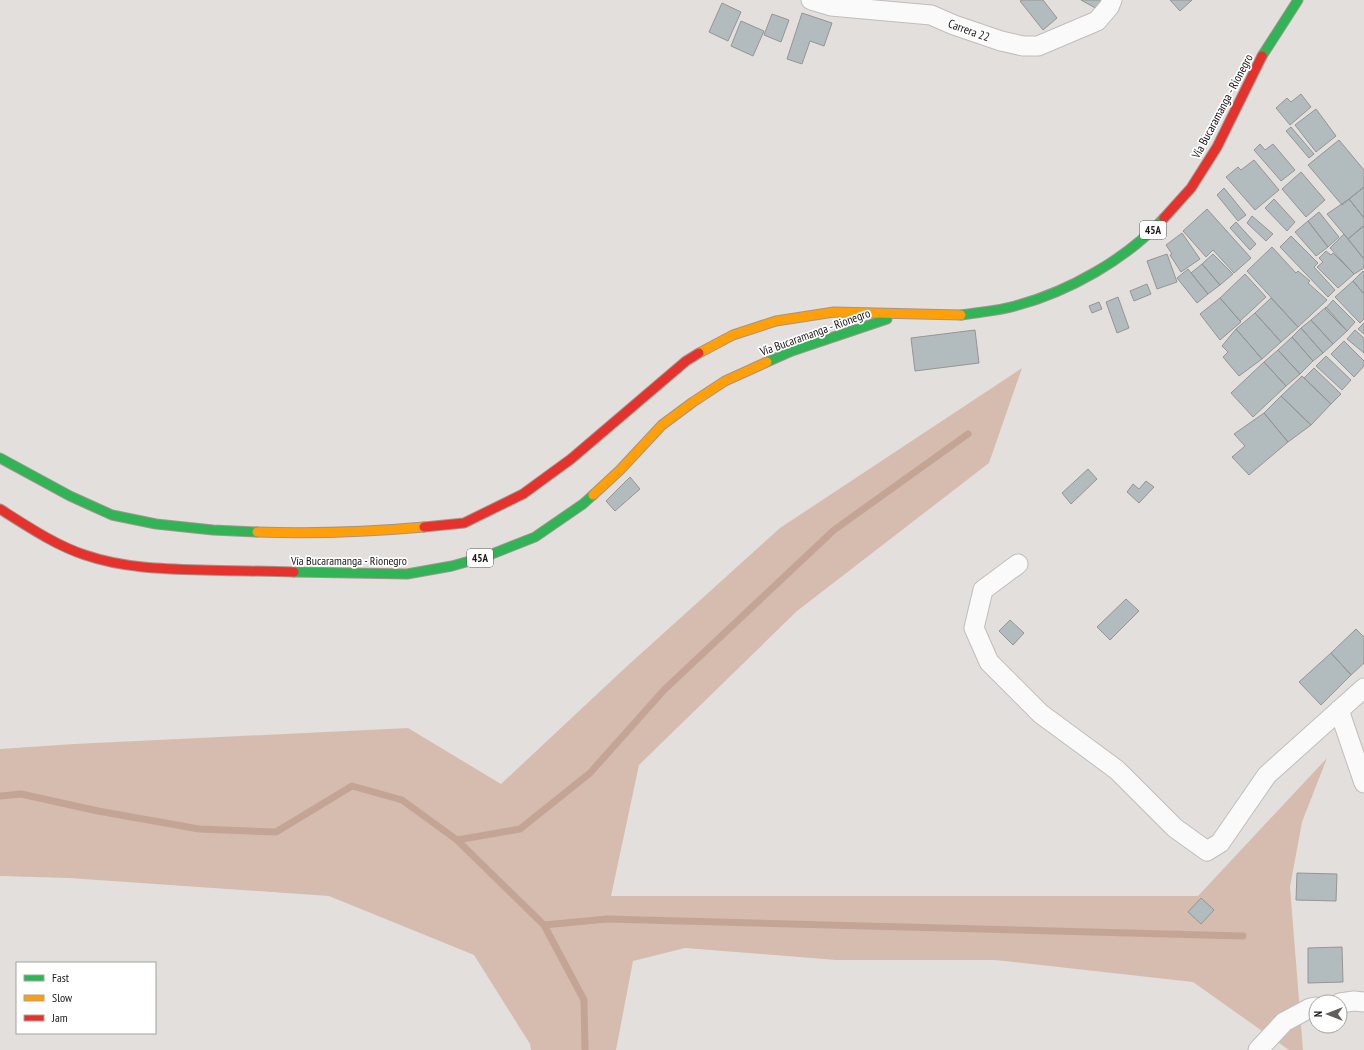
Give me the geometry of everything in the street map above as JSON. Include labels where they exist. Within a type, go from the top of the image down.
[{"type":"highway","name":"Vía Bucaramanga - Rionegro","points":[[0,458],[70,496],[112,515],[156,524],[214,530],[295,533],[394,530],[464,523],[523,494],[570,459],[686,361],[733,335],[776,321],[834,312],[958,315],[1015,306],[1052,294],[1090,275],[1120,257],[1154,229],[1191,188],[1217,147],[1266,49],[1298,0]]},
{"type":"highway","name":"Vía Bucaramanga - Rionegro","points":[[0,509],[27,526],[78,552],[112,562],[152,569],[407,574],[452,566],[487,556],[535,537],[583,504],[620,470],[662,425],[692,402],[725,381],[792,351],[901,314]]},
{"type":"street","name":"Carrera 22","points":[[811,0],[831,6],[931,15],[954,25],[1001,41],[1023,46],[1038,46],[1097,22],[1109,7],[1112,0]]},
{"type":"street","points":[[1018,564],[983,590],[974,628],[989,662],[1041,714],[1117,770],[1175,828],[1207,851],[1220,843],[1267,775],[1364,688]]},
{"type":"street","points":[[1339,710],[1364,783]]},
{"type":"street","points":[[1348,1002],[1364,1002]]},
{"type":"street","points":[[1258,1050],[1284,1022],[1308,1009]]},
{"type":"shaded area","points":[[1022,368],[989,463],[797,611],[639,765],[611,896],[1198,896],[1327,758],[1302,822],[1290,887],[1303,1050],[1289,1050],[1193,982],[995,960],[836,960],[685,948],[633,961],[616,1050],[531,1050],[530,1044],[474,955],[329,896],[69,878],[0,876],[0,749],[408,728],[501,784],[625,668],[780,528]]},
{"type":"building","points":[[1043,0],[1057,18],[1043,30],[1020,1]]},
{"type":"building","points":[[1081,0],[1104,0],[1099,10]]},
{"type":"building","points":[[1170,0],[1192,0],[1180,11]]},
{"type":"building","points":[[722,3],[741,12],[728,41],[709,32]]},
{"type":"building","points":[[802,13],[832,23],[824,46],[810,41],[802,64],[787,59]]},
{"type":"building","points":[[772,14],[789,20],[781,42],[764,35]]},
{"type":"building","points":[[741,21],[764,31],[753,56],[731,46]]},
{"type":"building","points":[[1301,94],[1311,107],[1290,125],[1276,108],[1287,98],[1291,102]]},
{"type":"building","points":[[1316,109],[1336,136],[1316,152],[1295,125]]},
{"type":"building","points":[[1291,127],[1314,154],[1309,158],[1286,131]]},
{"type":"building","points":[[1339,140],[1364,170],[1364,187],[1342,205],[1308,165]]},
{"type":"building","points":[[1260,144],[1265,150],[1273,144],[1295,170],[1281,181],[1254,150]]},
{"type":"building","points":[[1254,160],[1279,190],[1255,210],[1226,177],[1238,167],[1241,170]]},
{"type":"building","points":[[1301,172],[1325,200],[1306,217],[1282,189]]},
{"type":"building","points":[[1364,187],[1364,218],[1349,199]]},
{"type":"building","points":[[1224,188],[1246,215],[1238,221],[1217,195]]},
{"type":"building","points":[[1274,199],[1295,222],[1287,231],[1265,208]]},
{"type":"building","points":[[1349,199],[1364,218],[1364,226],[1348,239],[1327,214]]},
{"type":"building","points":[[1207,209],[1251,258],[1234,273],[1213,250],[1206,257],[1183,231]]},
{"type":"building","points":[[1319,212],[1339,237],[1328,247],[1308,221]]},
{"type":"building","points":[[1252,216],[1273,234],[1266,241],[1247,223]]},
{"type":"building","points":[[1308,221],[1328,247],[1316,256],[1295,232]]},
{"type":"building","points":[[1236,222],[1256,244],[1250,250],[1230,228]]},
{"type":"building","points":[[1363,226],[1364,227],[1364,259],[1348,239]]},
{"type":"building","points":[[1182,233],[1200,259],[1181,272],[1170,255],[1172,254],[1166,245]]},
{"type":"building","points":[[1344,234],[1364,259],[1364,268],[1354,274],[1330,248]]},
{"type":"building","points":[[1291,236],[1318,263],[1314,267],[1335,290],[1328,297],[1280,247]]},
{"type":"building","points":[[1272,247],[1296,273],[1298,271],[1310,281],[1308,283],[1327,300],[1298,327],[1247,271]]},
{"type":"building","points":[[1326,251],[1331,255],[1333,253],[1354,274],[1338,288],[1317,267],[1323,262],[1319,258]]},
{"type":"building","points":[[1167,254],[1177,282],[1157,289],[1147,261]]},
{"type":"building","points":[[1213,254],[1233,274],[1220,285],[1202,264]]},
{"type":"building","points":[[1202,264],[1220,285],[1208,294],[1191,273]]},
{"type":"building","points":[[1188,269],[1208,294],[1197,303],[1177,278]]},
{"type":"building","points":[[1363,271],[1364,272],[1364,294],[1353,281]]},
{"type":"building","points":[[1245,274],[1266,297],[1240,321],[1220,298]]},
{"type":"building","points":[[1353,281],[1364,294],[1364,319],[1360,323],[1335,297]]},
{"type":"building","points":[[1147,284],[1151,294],[1134,301],[1130,291]]},
{"type":"building","points":[[1118,297],[1129,328],[1117,333],[1106,302]]},
{"type":"building","points":[[1220,298],[1241,322],[1220,340],[1200,314]]},
{"type":"building","points":[[1271,298],[1298,327],[1281,342],[1255,313]]},
{"type":"building","points":[[1333,300],[1355,322],[1347,331],[1325,309]]},
{"type":"building","points":[[1099,302],[1102,309],[1092,313],[1089,306]]},
{"type":"building","points":[[1326,307],[1347,331],[1333,344],[1311,320]]},
{"type":"building","points":[[1255,313],[1281,342],[1262,359],[1236,329]]},
{"type":"building","points":[[1311,320],[1333,344],[1323,353],[1301,328]]},
{"type":"building","points":[[1364,323],[1364,334],[1358,329]]},
{"type":"building","points":[[1301,328],[1323,353],[1313,361],[1292,337]]},
{"type":"building","points":[[1236,329],[1262,359],[1239,376],[1223,357],[1228,352],[1222,346]]},
{"type":"building","points":[[975,330],[979,363],[915,371],[911,338]]},
{"type":"building","points":[[1355,330],[1364,338],[1364,353],[1347,339]]},
{"type":"building","points":[[1292,337],[1313,361],[1300,374],[1278,350]]},
{"type":"building","points":[[1344,341],[1364,361],[1364,366],[1354,377],[1331,354]]},
{"type":"building","points":[[1278,350],[1300,374],[1286,386],[1264,362]]},
{"type":"building","points":[[1326,356],[1351,380],[1342,390],[1316,366]]},
{"type":"building","points":[[1264,362],[1286,386],[1253,417],[1231,393]]},
{"type":"building","points":[[1314,368],[1341,394],[1331,404],[1304,378]]},
{"type":"building","points":[[1302,376],[1331,404],[1311,425],[1281,396]]},
{"type":"building","points":[[1281,396],[1311,425],[1288,442],[1264,413]]},
{"type":"building","points":[[1264,413],[1288,442],[1249,475],[1232,457],[1245,446],[1234,434]]},
{"type":"building","points":[[1088,469],[1097,479],[1071,504],[1062,493]]},
{"type":"building","points":[[630,477],[640,489],[615,511],[606,501]]},
{"type":"building","points":[[1146,481],[1154,487],[1139,503],[1127,492],[1133,484],[1139,489]]},
{"type":"building","points":[[1126,599],[1139,611],[1110,640],[1097,627]]},
{"type":"building","points":[[1010,620],[1024,633],[1013,645],[999,631]]},
{"type":"building","points":[[1356,629],[1364,637],[1364,663],[1351,675],[1331,653]]},
{"type":"building","points":[[1331,653],[1351,675],[1321,705],[1299,682]]},
{"type":"building","points":[[1297,873],[1337,874],[1336,901],[1296,900]]},
{"type":"building","points":[[1201,898],[1214,910],[1201,924],[1188,912]]},
{"type":"building","points":[[1342,947],[1343,982],[1308,983],[1308,948]]},
{"type":"waterway","points":[[457,840],[520,829],[590,773],[664,690],[834,530],[968,434]]},
{"type":"waterway","points":[[0,796],[21,794],[98,811],[199,829],[276,832],[352,786],[402,800],[457,840],[544,925],[584,1000],[585,1050]]},
{"type":"waterway","points":[[544,925],[607,919],[1243,936]]},
{"type":"traffic: fast","points":[[1262,56],[1298,0]]},
{"type":"traffic: fast","points":[[961,315],[1009,308],[1035,300],[1076,283],[1096,272],[1133,247],[1164,218]]},
{"type":"traffic: fast","points":[[767,362],[792,351],[887,319]]},
{"type":"traffic: fast","points":[[0,458],[70,496],[112,515],[156,524],[213,530],[257,532]]},
{"type":"traffic: fast","points":[[294,572],[407,574],[452,566],[487,556],[535,537],[583,504],[593,495]]},
{"type":"traffic: slow","points":[[699,353],[733,335],[776,321],[834,312],[961,315]]},
{"type":"traffic: slow","points":[[593,495],[620,470],[662,425],[725,381],[767,362]]},
{"type":"traffic: slow","points":[[257,532],[340,532],[424,527]]},
{"type":"traffic: jam","points":[[1164,218],[1191,188],[1217,147],[1262,56]]},
{"type":"traffic: jam","points":[[424,527],[464,523],[523,494],[571,459],[686,361],[699,353]]},
{"type":"traffic: jam","points":[[0,509],[41,535],[63,546],[85,555],[114,563],[173,569],[294,572]]}]
